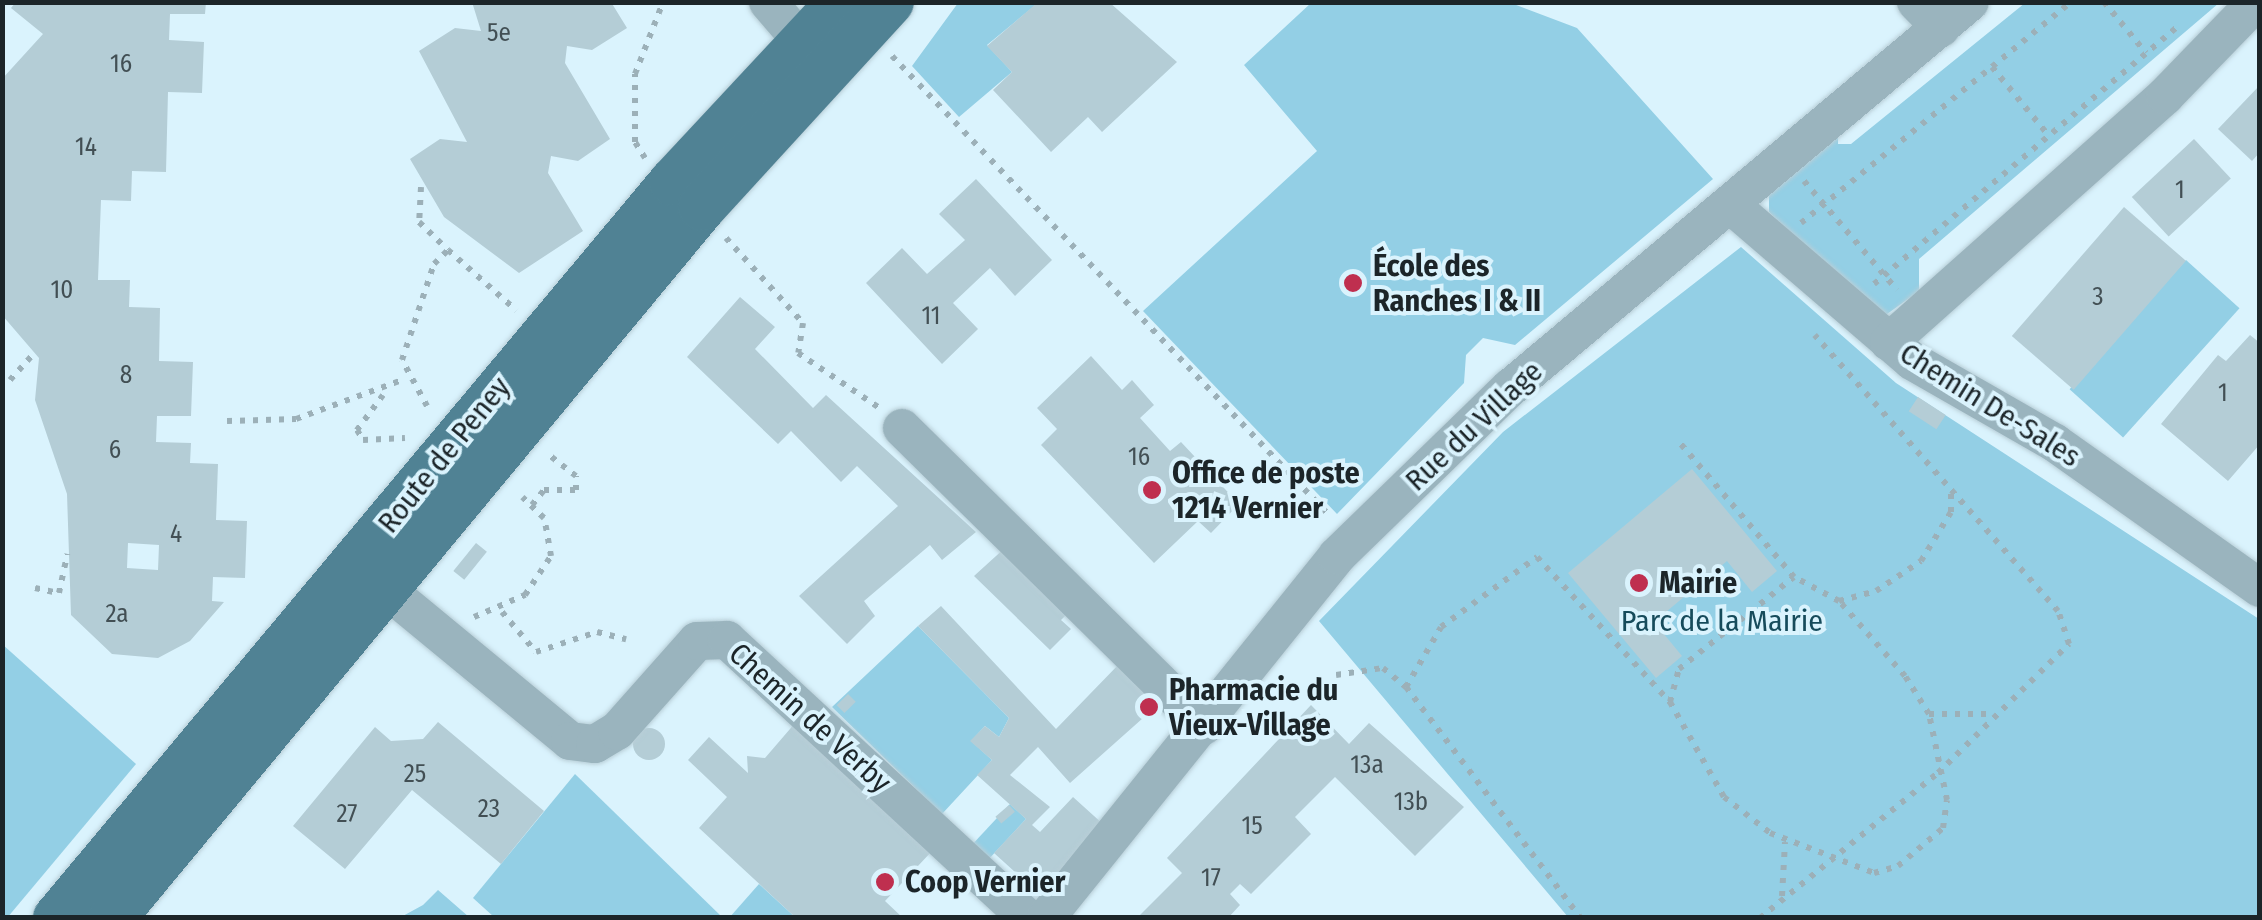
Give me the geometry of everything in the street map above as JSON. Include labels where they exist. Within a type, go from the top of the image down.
[{"type":"main road","name":"Route de Peney","points":[[112,918],[672,182],[841,2]]},
{"type":"main road","name":"Route de Peney","points":[[58,918],[702,207],[885,24]]},
{"type":"street","points":[[768,2],[803,43]]},
{"type":"street","name":"Rue du Village","points":[[1046,918],[1345,548],[1510,388],[1732,206],[1928,15],[1970,2]]},
{"type":"street","points":[[1889,342],[2256,2]]},
{"type":"street","name":"Chemin De-Sales","points":[[1732,206],[1889,342],[2056,443],[2260,588]]},
{"type":"street","points":[[891,418],[1204,726]]},
{"type":"street","name":"Chemin de Verby","points":[[370,576],[570,741],[595,744],[616,731],[712,637],[806,714],[1028,918]]},
{"type":"path","points":[[653,166],[635,142],[633,114],[636,74],[663,2]]},
{"type":"path","points":[[1790,231],[2071,2]]},
{"type":"path","points":[[2104,2],[2146,54]]},
{"type":"path","points":[[1847,308],[2191,15]]},
{"type":"path","points":[[885,24],[1345,548]]},
{"type":"path","points":[[1992,67],[2049,136]]},
{"type":"path","points":[[1794,169],[1907,302]]},
{"type":"path","points":[[421,187],[418,222],[523,316]]},
{"type":"path","points":[[716,219],[728,246],[803,323],[798,353],[891,418]]},
{"type":"path","points":[[427,406],[405,379],[410,314],[448,250]]},
{"type":"path","points":[[1760,918],[1938,774],[2069,644],[2068,627],[1815,334]]},
{"type":"path","points":[[10,380],[34,354]]},
{"type":"path","points":[[394,438],[363,440],[357,430],[384,394],[405,379]]},
{"type":"path","points":[[226,422],[296,419],[384,394]]},
{"type":"path","points":[[1406,686],[1441,627],[1537,557],[1670,702],[1724,797],[1785,842],[1840,856],[1874,873],[1918,849],[1943,828],[1948,800],[1938,774],[1929,714],[1838,601],[1794,576],[1681,444]]},
{"type":"path","points":[[532,505],[544,490],[576,490],[576,476],[549,455]]},
{"type":"path","points":[[1838,601],[1876,591],[1921,561],[1952,512],[1951,494]]},
{"type":"path","points":[[452,614],[502,612],[551,556],[550,534],[522,496]]},
{"type":"path","points":[[35,588],[58,594],[67,554]]},
{"type":"path","points":[[1670,702],[1679,669],[1794,576]]},
{"type":"path","points":[[502,612],[536,652],[596,632],[626,639]]},
{"type":"path","points":[[1336,675],[1383,668],[1406,686],[1581,918]]},
{"type":"path","points":[[1929,714],[1995,714]]},
{"type":"path","points":[[1782,897],[1785,842]]},
{"type":"green space","points":[[958,3],[1038,3],[987,45],[1012,72],[959,117],[912,66]]},
{"type":"green space","name":"École des Ranches I & II","points":[[1311,3],[1511,3],[1577,28],[1713,179],[1515,345],[1483,338],[1466,355],[1464,383],[1337,514],[1143,311],[1317,151],[1244,65]]},
{"type":"green space","points":[[2025,3],[2219,3],[1919,259],[1919,291],[1883,317],[1769,212],[1769,191],[1838,127],[1838,144],[1851,144]]},
{"type":"green space","name":"Parc de la Mairie","points":[[1741,247],[1896,383],[2259,619],[2259,917],[1568,917],[1319,621],[1503,432]]},
{"type":"green space","points":[[2186,260],[2240,308],[2123,437],[2070,389]]},
{"type":"green space","points":[[918,626],[1009,718],[999,737],[985,726],[971,741],[992,760],[942,814],[832,707]]},
{"type":"green space","points":[[2,644],[136,764],[7,918],[2,917]]},
{"type":"green space","points":[[575,774],[722,917],[494,917],[473,898]]},
{"type":"green space","points":[[1010,804],[1026,819],[987,861],[971,846]]},
{"type":"green space","points":[[759,884],[796,918],[729,918]]},
{"type":"green space","points":[[438,890],[469,917],[401,917],[423,905]]},
{"type":"building","points":[[16,2],[206,2],[205,14],[170,14],[169,40],[204,42],[202,93],[168,92],[166,172],[132,171],[131,201],[101,200],[98,280],[130,280],[129,307],[160,308],[159,361],[193,362],[191,416],[157,416],[156,442],[191,443],[190,463],[218,464],[216,520],[247,521],[245,578],[213,577],[212,601],[224,602],[190,641],[158,658],[112,654],[71,615],[67,494],[35,400],[39,358],[2,315],[2,79],[43,34],[11,8]],"holes":[[[128,543],[159,545],[158,570],[127,568]]]},
{"type":"building","points":[[472,2],[611,2],[627,28],[592,50],[567,46],[565,63],[610,139],[578,161],[551,156],[548,173],[583,231],[519,273],[444,217],[410,159],[440,139],[467,142],[419,51],[455,28],[481,31]]},
{"type":"building","points":[[1038,2],[1109,2],[1177,62],[1102,132],[1088,117],[1051,152],[993,90],[1012,72],[987,46]]},
{"type":"building","points":[[2260,85],[2260,152],[2252,161],[2218,129]]},
{"type":"building","points":[[2194,139],[2231,178],[2169,236],[2132,197]]},
{"type":"building","points":[[976,179],[1052,260],[1015,296],[990,268],[953,303],[978,329],[942,364],[866,283],[902,248],[927,274],[965,240],[939,214]]},
{"type":"building","points":[[2124,207],[2186,261],[2074,390],[2012,336]]},
{"type":"building","points":[[740,297],[775,327],[755,349],[813,408],[826,395],[976,532],[942,560],[930,545],[864,601],[875,616],[847,644],[799,596],[898,506],[857,466],[841,482],[791,431],[778,444],[687,357]]},
{"type":"building","points":[[2250,335],[2260,343],[2260,444],[2228,481],[2161,424],[2218,355],[2226,361]]},
{"type":"building","points":[[1091,356],[1122,390],[1132,380],[1154,405],[1140,418],[1170,451],[1181,442],[1239,504],[1211,533],[1198,521],[1154,563],[1041,445],[1057,429],[1037,408]]},
{"type":"building","points":[[1918,397],[1946,415],[1936,429],[1909,411]]},
{"type":"building","name":"Mairie","points":[[1692,469],[1777,571],[1752,592],[1727,561],[1654,622],[1682,656],[1656,678],[1568,573]]},
{"type":"building","points":[[476,543],[487,552],[464,580],[453,571]]},
{"type":"building","points":[[1007,546],[1070,611],[1061,620],[1071,629],[1050,650],[974,576]]},
{"type":"building","points":[[941,606],[1056,729],[1121,662],[1161,702],[1070,783],[1038,747],[1010,775],[1050,807],[1032,825],[1040,832],[1073,797],[1104,825],[1039,894],[994,853],[1026,819],[977,775],[992,760],[970,741],[985,726],[999,737],[1009,718],[918,626]]},
{"type":"building","points":[[848,694],[856,702],[844,713],[837,705]]},
{"type":"building","points":[[1311,705],[1349,744],[1369,723],[1464,807],[1415,856],[1335,777],[1295,817],[1311,834],[1251,894],[1240,884],[1230,894],[1240,905],[1228,918],[1137,918],[1182,873],[1167,858]]},
{"type":"building","points":[[438,722],[544,811],[501,864],[412,790],[345,869],[293,826],[375,727],[391,741],[423,739]]},
{"type":"building","points":[[796,722],[933,850],[885,901],[903,918],[796,918],[699,828],[727,797],[688,760],[709,737],[748,773],[747,756],[765,758]]},
{"type":"building","points":[[649,728],[660,733],[665,744],[660,755],[649,760],[638,755],[633,744],[638,733]]},
{"type":"building","points":[[1009,805],[1015,812],[1001,824],[995,817]]},
{"type":"place","name":"École des Ranches I & II","points":[[1353,283]]},
{"type":"place","name":"Office de poste 1214 Vernier","points":[[1152,490]]},
{"type":"place","name":"Mairie","points":[[1639,583]]},
{"type":"place","name":"Pharmacie du Vieux-Village","points":[[1149,707]]},
{"type":"place","name":"Coop Vernier","points":[[885,882]]}]
